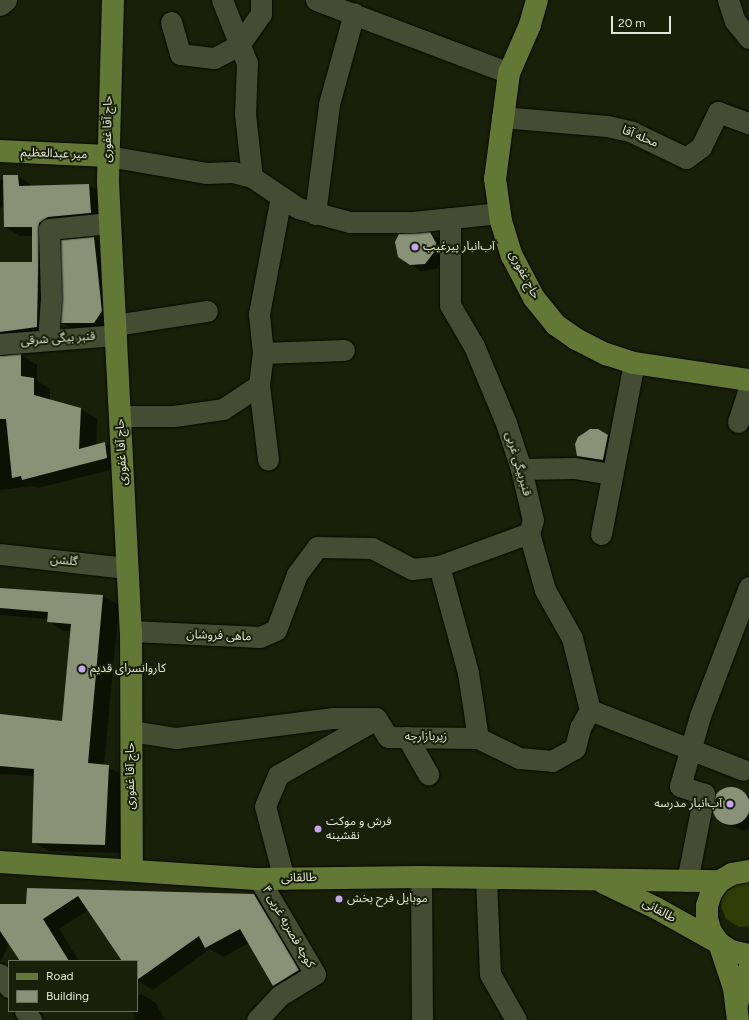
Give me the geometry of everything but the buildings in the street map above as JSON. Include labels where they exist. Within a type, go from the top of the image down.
[{"type":"main road","name":"حاج آقا غفوری","points":[[104,0],[110,35]]},
{"type":"main road","name":"حاج آقا غفوری","points":[[113,0],[110,35],[108,156],[110,223],[131,631],[132,870]]},
{"type":"main road","name":"حاج غفوری","points":[[537,0],[530,26],[509,73],[495,179],[500,213],[512,256],[534,298],[556,325],[576,339],[606,354],[634,363],[749,380]]},
{"type":"main road","name":"میر عبدالعظیم","points":[[0,151],[108,156]]},
{"type":"main road","name":"طالقانی","points":[[0,862],[259,879],[421,877],[720,882]]},
{"type":"main road","points":[[737,1014],[734,988],[719,943],[711,932],[707,912],[711,893],[720,882],[732,874],[748,870]]},
{"type":"main road","name":"طالقانی","points":[[598,880],[656,908],[719,943],[731,951],[749,968]]},
{"type":"main road","points":[[737,1014],[749,968]]},
{"type":"street","points":[[0,5],[6,0]]},
{"type":"street","points":[[222,0],[247,63],[245,114],[252,177]]},
{"type":"street","points":[[171,22],[180,54],[214,58],[240,45],[261,14],[261,0]]},
{"type":"street","points":[[316,0],[354,13],[509,73]]},
{"type":"street","points":[[728,0],[735,21],[749,38]]},
{"type":"street","points":[[315,214],[329,104],[354,13]]},
{"type":"street","name":"محله آقا","points":[[502,117],[607,126],[632,132],[686,158],[701,147],[718,112],[749,123]]},
{"type":"street","points":[[108,156],[206,173],[233,172],[252,177],[281,197],[315,214],[350,222],[379,223],[500,213]]},
{"type":"street","points":[[268,459],[259,386],[264,353],[259,314],[281,197]]},
{"type":"street","name":"قنبربیگی غربی","points":[[450,218],[450,305],[474,346],[506,423],[521,469],[533,520],[529,533],[544,590],[572,638],[590,710]]},
{"type":"street","points":[[48,340],[51,298],[49,229],[110,223]]},
{"type":"street","name":"قنبر بیگی شرقی","points":[[0,344],[48,340],[116,330],[207,311]]},
{"type":"street","points":[[264,353],[344,350]]},
{"type":"street","points":[[601,534],[634,363]]},
{"type":"street","points":[[120,416],[174,416],[223,409],[259,386]]},
{"type":"street","points":[[738,422],[749,389]]},
{"type":"street","points":[[521,469],[574,468],[613,474]]},
{"type":"street","name":"ماهی فروشان","points":[[131,631],[260,637],[276,630],[296,574],[317,547],[372,548],[412,569],[439,566],[529,533]]},
{"type":"street","name":"گلشن","points":[[0,554],[127,568]]},
{"type":"street","points":[[439,566],[468,673],[478,738]]},
{"type":"street","points":[[687,881],[704,794],[680,786],[690,749],[749,587]]},
{"type":"street","points":[[590,710],[743,770]]},
{"type":"street","name":"زیربازارچه","points":[[376,718],[388,737],[478,738],[519,758],[552,761],[562,758],[575,748],[580,728],[590,710]]},
{"type":"street","points":[[131,731],[176,738],[332,718],[376,718]]},
{"type":"street","points":[[284,879],[265,806],[278,775],[376,718]]},
{"type":"street","points":[[408,737],[428,774]]},
{"type":"street","points":[[421,877],[422,1020]]},
{"type":"street","name":"کوچه قصریه غربی ۴","points":[[257,1020],[279,996],[315,974],[259,879]]},
{"type":"street","points":[[486,879],[490,974],[516,1020]]},
{"type":"street","points":[[0,974],[8,986]]},
{"type":"green space","points":[[749,882],[749,926],[739,927],[726,919],[721,906],[722,898],[731,886]]},
{"type":"place","name":"آب‌انبار پیرغیب","points":[[415,247]]},
{"type":"place","name":"کاروانسرای قدیم","points":[[82,669]]},
{"type":"place","name":"آب‌انبار مدرسه","points":[[730,804]]},
{"type":"place","name":"فرش و موکت نقشینه","points":[[318,829]]},
{"type":"place","name":"موبایل فرح بخش","points":[[339,899]]}]
